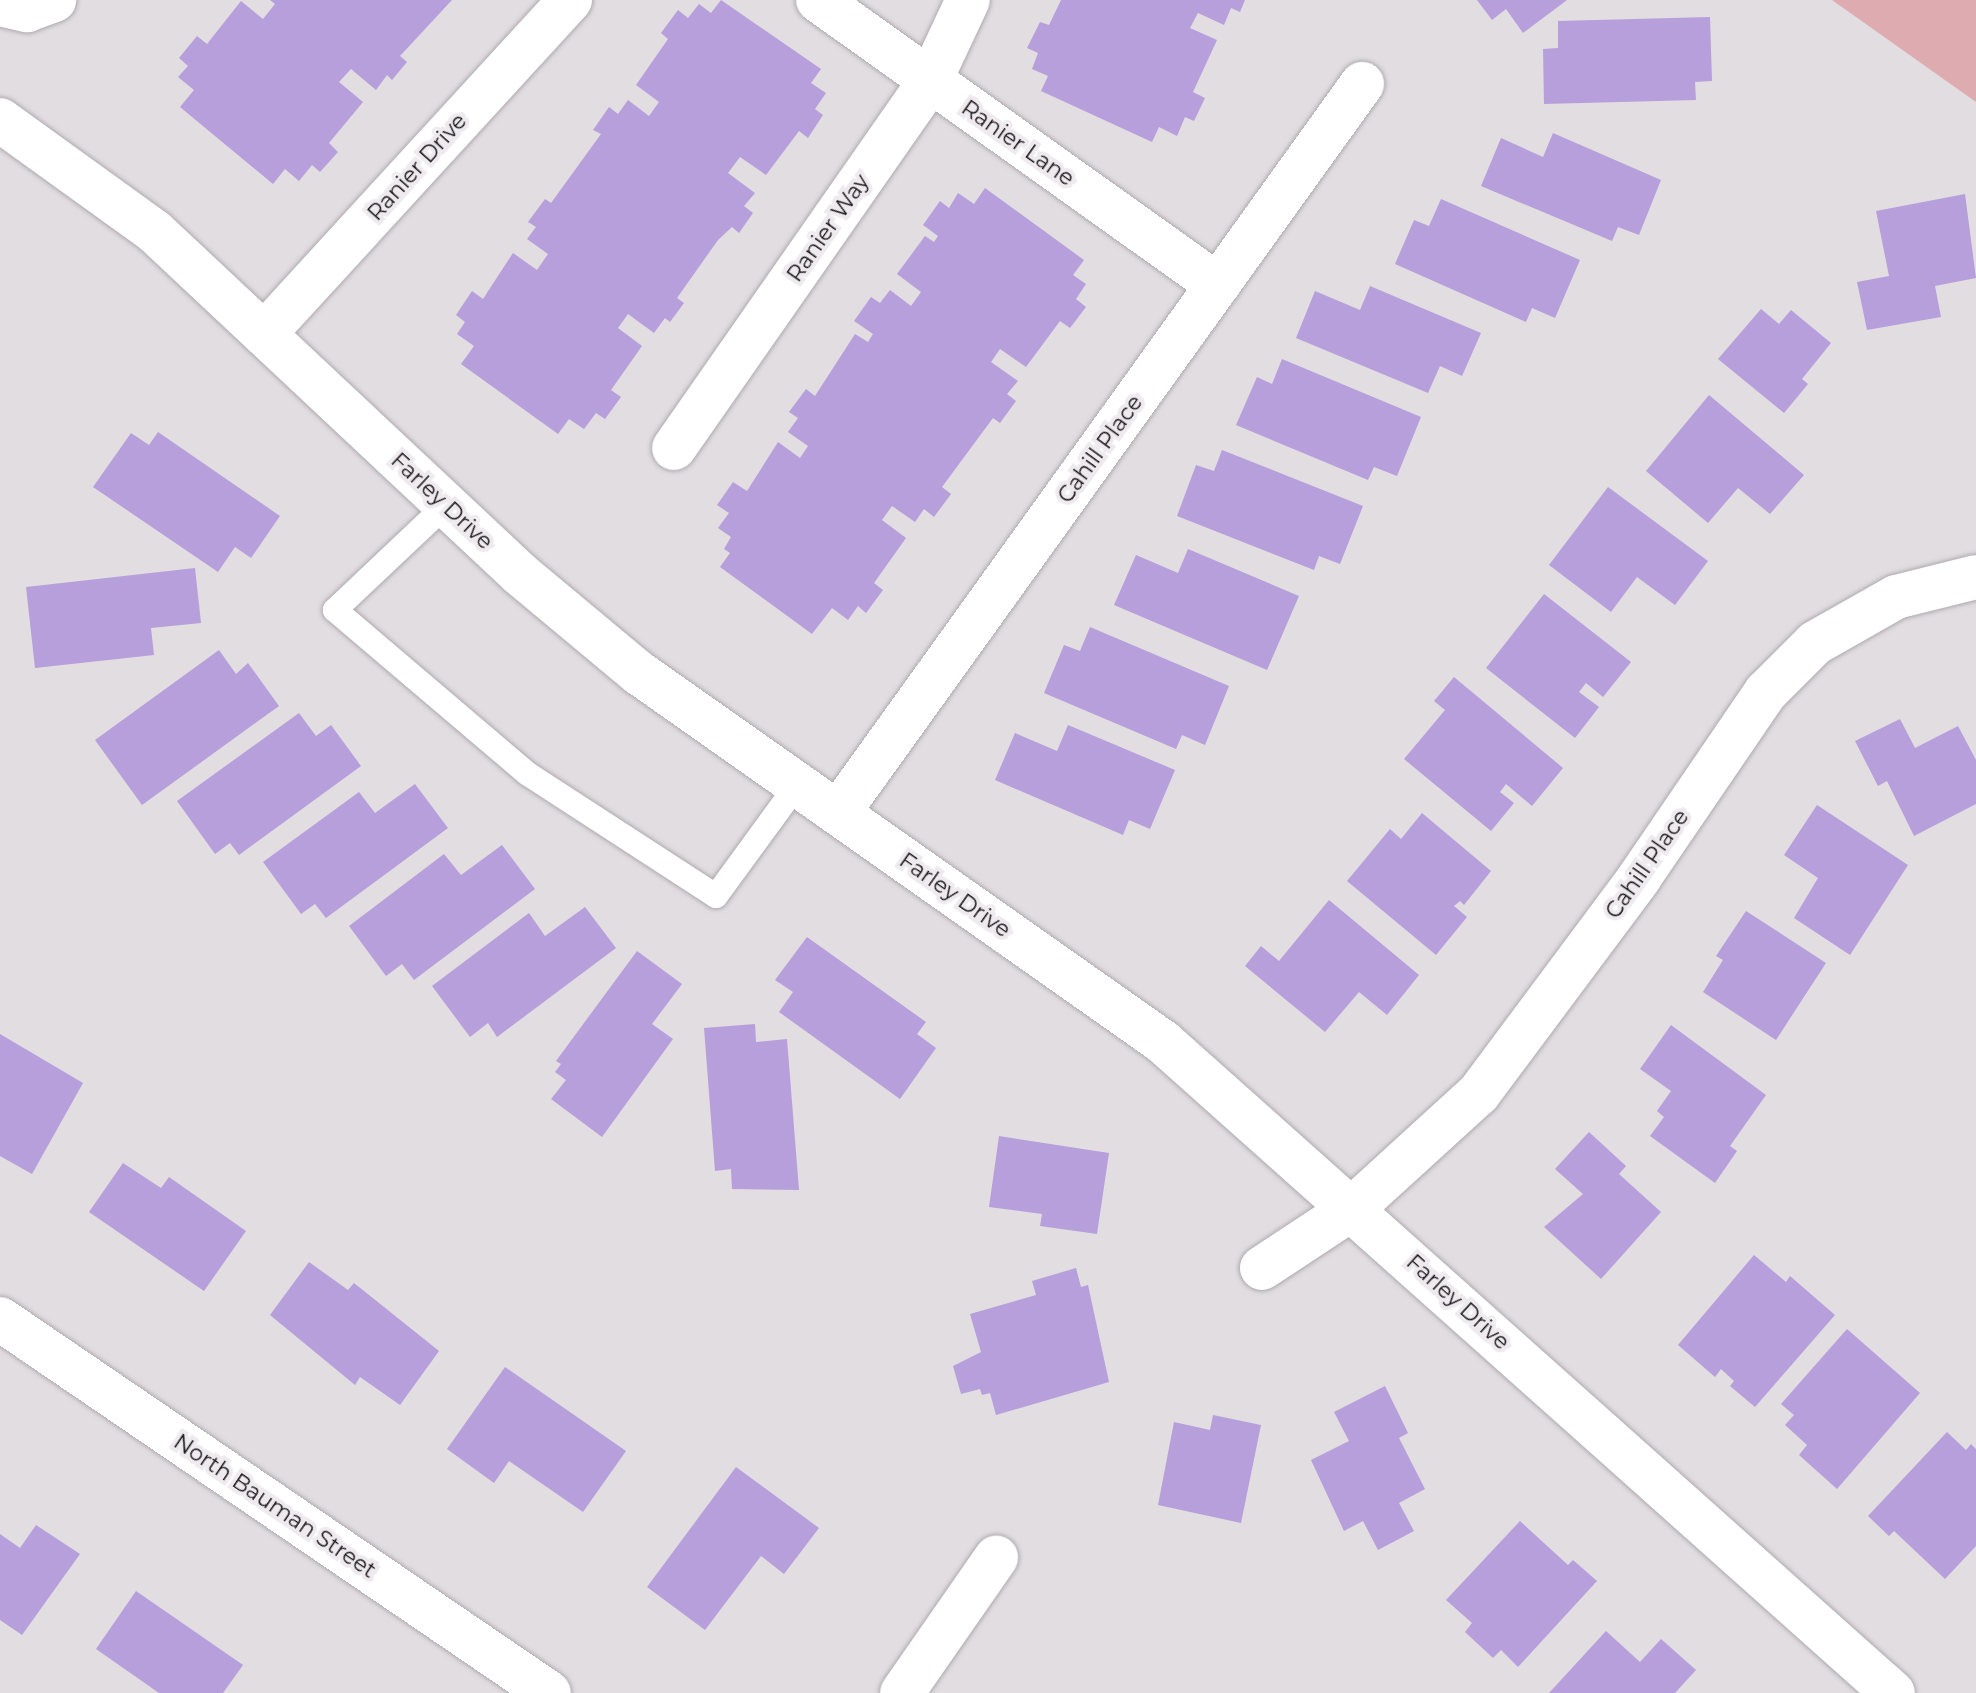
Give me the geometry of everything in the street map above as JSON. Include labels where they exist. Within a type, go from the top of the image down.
[{"type":"street","points":[[0,4],[27,10],[54,0]]},
{"type":"street","name":"Ranier Drive","points":[[264,334],[570,0]]},
{"type":"street","name":"Ranier Lane","points":[[818,0],[1218,285]]},
{"type":"street","name":"Ranier Way","points":[[674,448],[930,81],[968,0]]},
{"type":"street","name":"Cahill Place","points":[[838,813],[1362,84]]},
{"type":"street","name":"Farley Drive","points":[[0,120],[154,231],[446,505],[639,673],[1163,1042],[1353,1208],[1893,1693]]},
{"type":"street","name":"Cahill Place","points":[[1262,1268],[1353,1208],[1479,1093],[1622,902],[1766,692],[1815,643],[1876,607],[1976,577]]},
{"type":"street","name":"North Bauman Street","points":[[0,1319],[549,1693]]},
{"type":"street","points":[[902,1693],[996,1558]]},
{"type":"lane","points":[[446,505],[335,610],[528,774],[716,896],[797,785]]},
{"type":"shaded area","points":[[1832,0],[1976,0],[1976,102]]},
{"type":"building","points":[[270,0],[452,0],[400,56],[407,62],[392,80],[387,75],[376,90],[351,69],[339,82],[363,102],[329,143],[338,152],[320,172],[312,165],[299,181],[285,169],[273,184],[180,107],[194,90],[178,77],[188,66],[179,58],[197,36],[207,44],[241,1],[263,19],[275,4]]},
{"type":"building","points":[[721,0],[821,69],[811,83],[826,93],[815,109],[823,115],[808,138],[799,131],[766,175],[740,157],[728,173],[755,193],[744,206],[753,213],[739,233],[732,227],[718,240],[677,298],[684,303],[670,322],[665,318],[654,333],[628,314],[618,328],[642,346],[611,390],[621,397],[605,419],[596,413],[584,429],[569,419],[558,434],[461,364],[474,346],[457,334],[465,322],[456,315],[472,291],[483,299],[513,253],[537,270],[548,254],[527,239],[536,227],[528,222],[545,199],[551,203],[601,134],[593,130],[609,107],[618,114],[628,100],[649,116],[659,102],[636,85],[668,39],[661,33],[678,10],[688,18],[699,4],[711,13]]},
{"type":"building","points":[[1061,0],[1245,0],[1240,12],[1231,8],[1224,25],[1198,13],[1190,28],[1217,40],[1193,92],[1205,98],[1194,121],[1185,117],[1177,136],[1159,127],[1152,142],[1041,91],[1048,76],[1032,69],[1038,53],[1027,48],[1040,22],[1049,25]]},
{"type":"building","points":[[1477,0],[1567,0],[1523,33],[1506,9],[1492,20]]},
{"type":"building","points":[[1710,17],[1712,81],[1695,82],[1696,100],[1544,104],[1543,49],[1558,48],[1558,21]]},
{"type":"building","points":[[1553,133],[1661,180],[1639,235],[1618,227],[1612,241],[1481,186],[1501,138],[1543,157]]},
{"type":"building","points":[[985,188],[1084,260],[1073,275],[1086,284],[1076,299],[1086,307],[1070,328],[1060,321],[1026,367],[1000,349],[991,362],[1018,381],[1007,394],[1016,401],[1000,423],[993,418],[942,487],[951,494],[934,517],[924,509],[915,522],[892,506],[882,520],[906,538],[874,583],[883,590],[866,613],[858,606],[848,620],[832,608],[812,634],[720,567],[730,553],[724,549],[731,537],[718,528],[729,513],[717,505],[733,482],[747,491],[778,442],[800,458],[808,446],[788,432],[798,418],[789,412],[806,389],[815,396],[855,334],[868,342],[873,334],[854,321],[871,297],[880,303],[890,290],[911,306],[921,292],[897,274],[925,236],[934,242],[938,236],[923,225],[940,201],[949,208],[958,193],[974,204]]},
{"type":"building","points":[[1965,194],[1976,278],[1935,286],[1941,317],[1867,330],[1857,282],[1889,276],[1876,211]]},
{"type":"building","points":[[1441,199],[1580,260],[1555,318],[1532,308],[1526,322],[1395,264],[1414,220],[1429,226]]},
{"type":"building","points":[[1370,286],[1481,333],[1462,376],[1440,366],[1428,393],[1296,338],[1315,291],[1360,310]]},
{"type":"building","points":[[1761,309],[1779,324],[1791,310],[1831,343],[1802,379],[1808,384],[1784,413],[1718,359]]},
{"type":"building","points":[[1282,359],[1421,417],[1397,476],[1374,467],[1368,480],[1236,425],[1257,377],[1272,384]]},
{"type":"building","points":[[1709,395],[1804,475],[1770,514],[1738,488],[1708,523],[1646,471]]},
{"type":"building","points":[[158,432],[280,516],[251,558],[235,547],[218,572],[93,487],[131,433],[149,445]]},
{"type":"building","points":[[1222,450],[1363,506],[1340,564],[1319,556],[1314,570],[1177,516],[1196,465],[1214,471]]},
{"type":"building","points":[[1608,487],[1708,561],[1675,605],[1637,577],[1611,612],[1549,565]]},
{"type":"building","points":[[1188,549],[1299,596],[1267,670],[1114,605],[1136,555],[1178,573]]},
{"type":"building","points":[[195,568],[201,623],[151,628],[154,655],[35,668],[26,587]]},
{"type":"building","points":[[1544,594],[1631,662],[1603,697],[1586,683],[1579,692],[1599,707],[1575,738],[1486,668]]},
{"type":"building","points":[[1090,627],[1229,686],[1205,745],[1182,735],[1176,749],[1044,693],[1064,645],[1080,651]]},
{"type":"building","points":[[219,650],[236,674],[248,663],[279,706],[142,805],[95,740]]},
{"type":"building","points":[[1454,677],[1563,768],[1532,806],[1506,784],[1500,792],[1514,803],[1491,831],[1404,759],[1445,710],[1434,701]]},
{"type":"building","points":[[299,713],[316,736],[331,725],[361,766],[239,855],[230,843],[215,854],[177,801]]},
{"type":"building","points":[[1900,719],[1915,748],[1958,726],[1976,760],[1976,804],[1914,836],[1887,781],[1878,786],[1855,741]]},
{"type":"building","points":[[1068,725],[1175,770],[1150,829],[1129,820],[1123,835],[995,780],[1015,733],[1057,751]]},
{"type":"building","points":[[415,784],[448,828],[326,918],[315,904],[301,914],[263,862],[359,792],[375,813]]},
{"type":"building","points":[[1817,805],[1908,865],[1850,955],[1794,918],[1818,878],[1784,855]]},
{"type":"building","points":[[1422,813],[1491,871],[1464,905],[1460,901],[1454,906],[1467,917],[1436,955],[1347,881],[1390,829],[1401,839]]},
{"type":"building","points":[[502,845],[535,889],[414,980],[402,964],[386,976],[349,926],[444,854],[461,875]]},
{"type":"building","points":[[1329,900],[1419,975],[1387,1015],[1359,992],[1325,1032],[1245,966],[1261,946],[1279,961]]},
{"type":"building","points":[[585,907],[616,948],[497,1037],[488,1023],[470,1037],[432,986],[529,913],[545,936]]},
{"type":"building","points":[[1746,911],[1826,963],[1776,1040],[1703,992],[1723,960],[1716,956]]},
{"type":"building","points":[[807,937],[926,1022],[917,1034],[936,1048],[900,1099],[779,1012],[793,992],[775,980]]},
{"type":"building","points":[[637,951],[682,984],[652,1024],[673,1039],[602,1137],[551,1099],[566,1080],[555,1072],[561,1064],[556,1061]]},
{"type":"building","points":[[755,1024],[756,1042],[787,1039],[799,1190],[732,1189],[731,1169],[715,1171],[704,1028]]},
{"type":"building","points":[[1671,1025],[1766,1095],[1730,1146],[1737,1151],[1715,1183],[1650,1136],[1664,1117],[1657,1111],[1671,1091],[1640,1069]]},
{"type":"building","points":[[0,1034],[83,1083],[32,1174],[0,1156]]},
{"type":"building","points":[[1589,1132],[1626,1166],[1619,1174],[1661,1212],[1601,1279],[1544,1227],[1583,1194],[1555,1169]]},
{"type":"building","points":[[999,1136],[1109,1153],[1097,1234],[1040,1226],[1042,1214],[989,1207]]},
{"type":"building","points":[[123,1163],[161,1188],[169,1177],[246,1231],[204,1291],[89,1212]]},
{"type":"building","points":[[1754,1255],[1786,1282],[1790,1276],[1835,1315],[1755,1407],[1730,1386],[1734,1381],[1721,1369],[1715,1377],[1678,1345]]},
{"type":"building","points":[[309,1262],[348,1290],[354,1283],[439,1351],[400,1405],[360,1377],[355,1385],[270,1315]]},
{"type":"building","points":[[1076,1268],[1081,1287],[1088,1285],[1109,1382],[996,1415],[990,1393],[982,1395],[980,1389],[961,1394],[953,1366],[981,1352],[970,1314],[1036,1295],[1032,1281]]},
{"type":"building","points":[[1847,1329],[1920,1393],[1837,1489],[1799,1455],[1807,1445],[1785,1425],[1794,1415],[1781,1404]]},
{"type":"building","points":[[505,1367],[626,1451],[583,1512],[509,1461],[494,1483],[447,1449]]},
{"type":"building","points":[[1385,1386],[1408,1433],[1399,1438],[1425,1489],[1399,1503],[1414,1531],[1378,1550],[1363,1521],[1344,1531],[1311,1460],[1349,1441],[1334,1412]]},
{"type":"building","points":[[1213,1415],[1261,1425],[1241,1523],[1158,1505],[1174,1422],[1210,1430]]},
{"type":"building","points":[[1947,1432],[1966,1450],[1971,1444],[1976,1449],[1976,1546],[1945,1579],[1894,1531],[1889,1536],[1868,1516]]},
{"type":"building","points":[[736,1467],[819,1528],[784,1574],[761,1556],[705,1630],[647,1587]]},
{"type":"building","points":[[1520,1521],[1568,1565],[1573,1560],[1597,1581],[1518,1667],[1501,1650],[1493,1658],[1465,1632],[1472,1623],[1446,1600]]},
{"type":"building","points":[[36,1525],[80,1554],[22,1635],[0,1620],[0,1534],[20,1548]]},
{"type":"building","points":[[136,1591],[243,1665],[223,1693],[159,1693],[96,1649]]},
{"type":"building","points":[[1606,1631],[1640,1662],[1661,1639],[1696,1670],[1675,1693],[1549,1693]]}]
